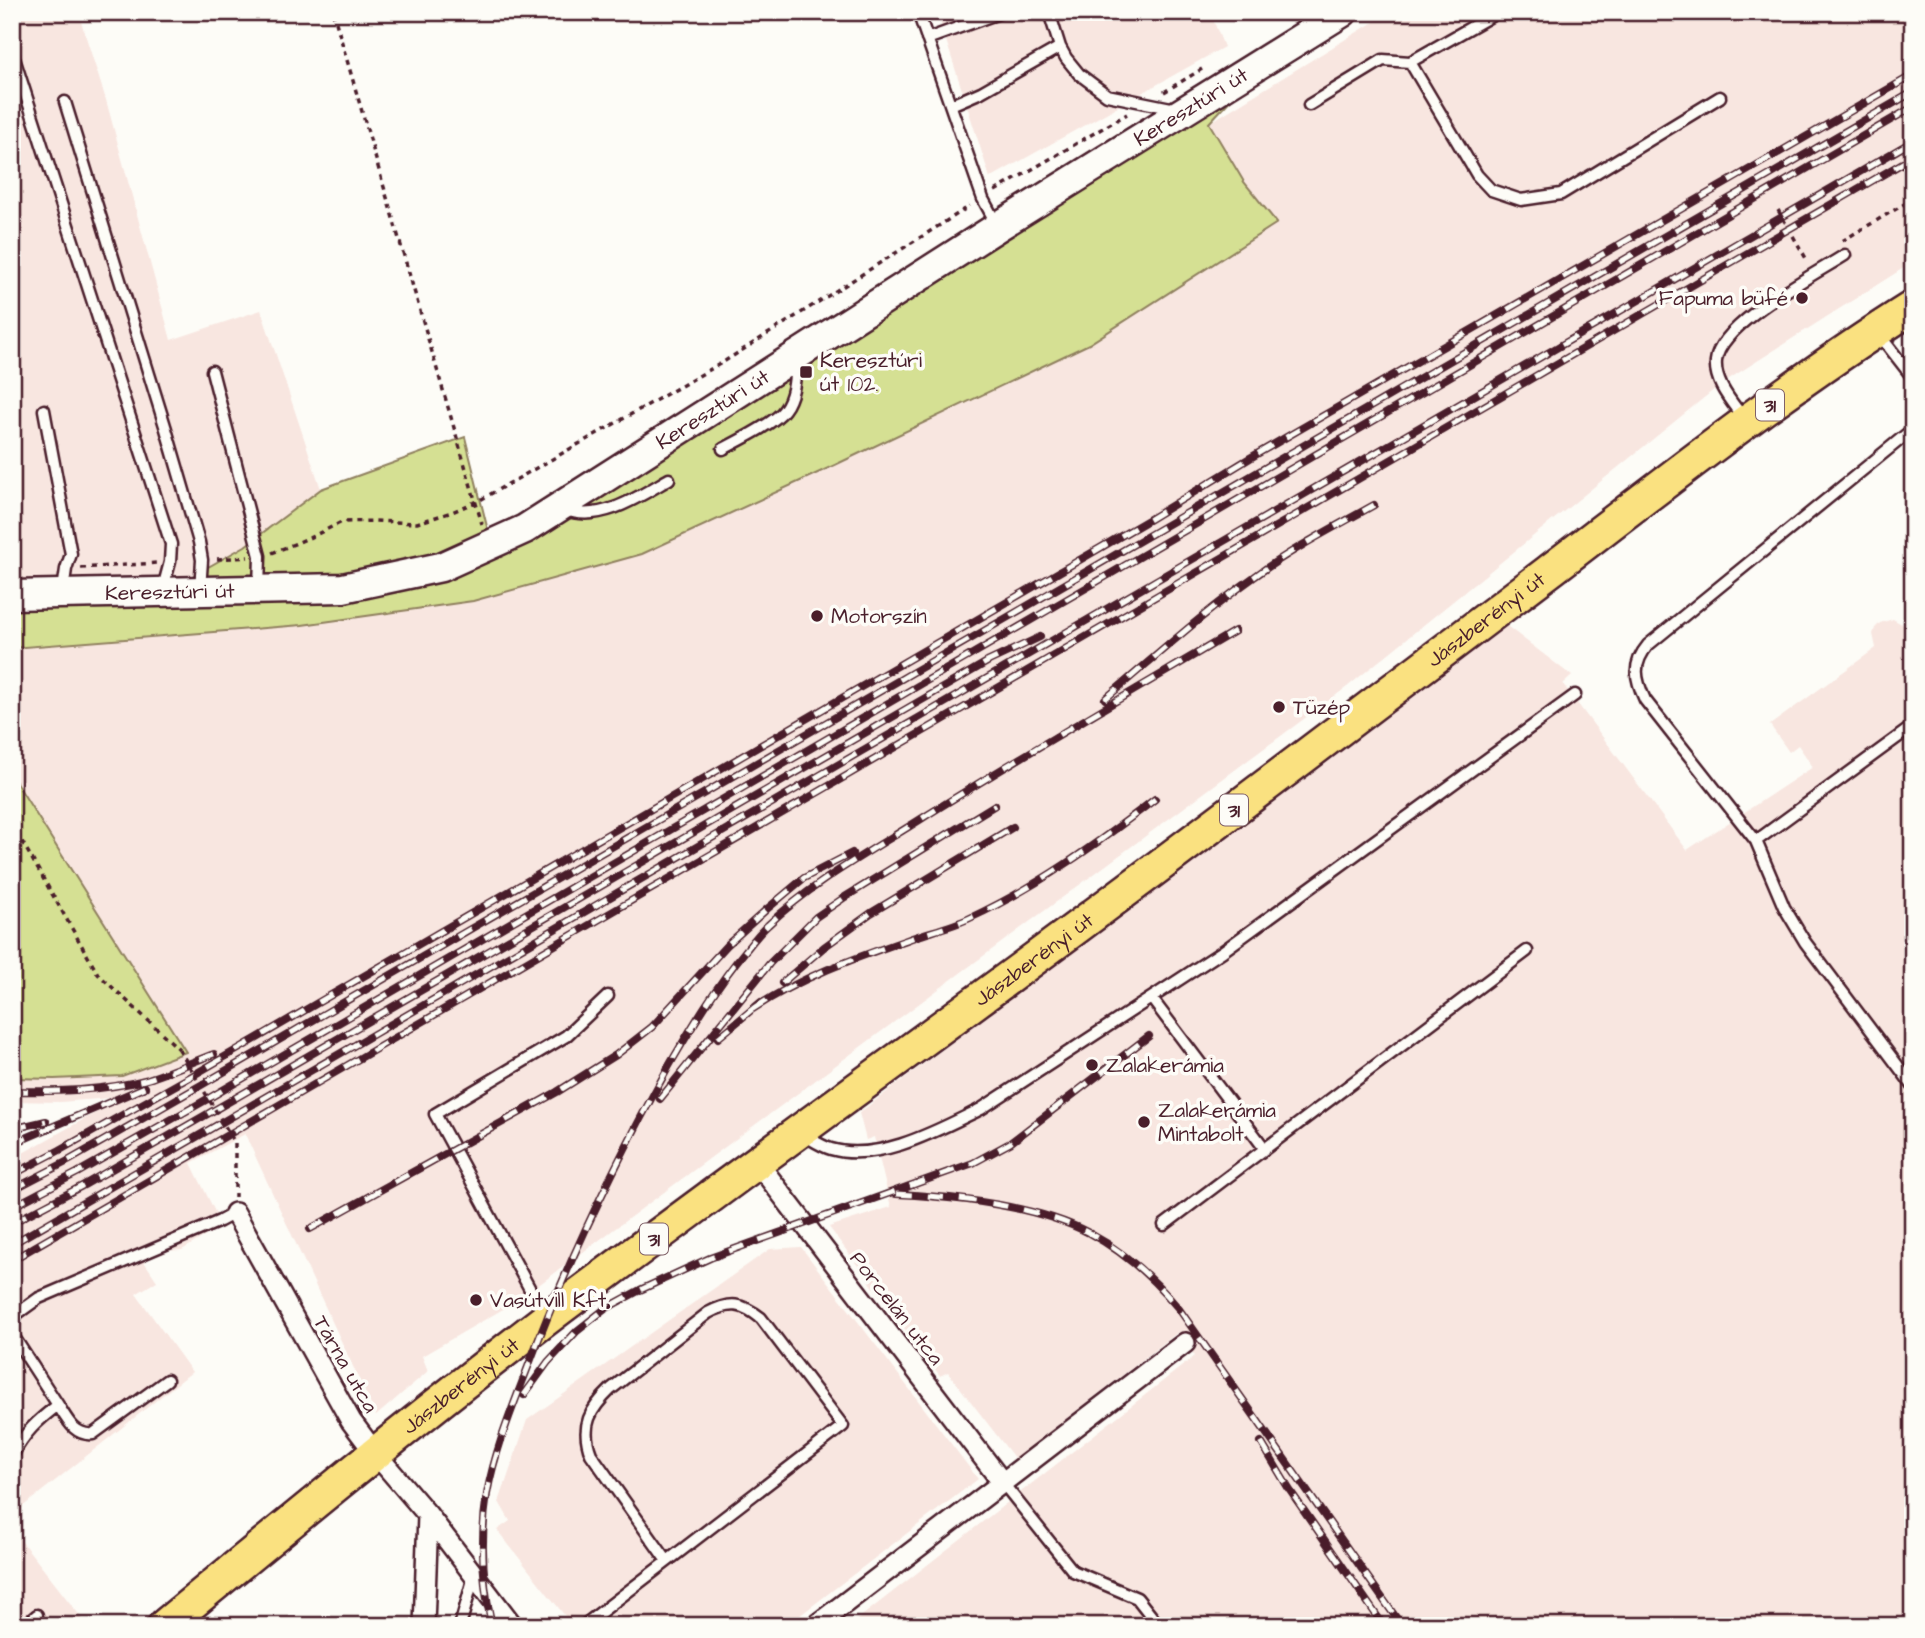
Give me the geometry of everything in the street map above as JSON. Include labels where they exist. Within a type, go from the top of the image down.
[{"type":"main road","name":"Keresztúri út","points":[[12,595],[64,581],[162,592],[343,588],[441,567],[525,528],[999,226],[1343,12]]},
{"type":"main road","name":"Jászberényi út","points":[[164,1626],[375,1453],[546,1319],[1171,857],[1746,422],[1913,307]]},
{"type":"street","name":"Porcelán utca","points":[[757,1162],[1002,1482]]},
{"type":"street","name":"Tárna utca","points":[[235,1213],[351,1421],[428,1515],[513,1626]]},
{"type":"street","points":[[815,1626],[1185,1343]]},
{"type":"street","points":[[424,1626],[428,1515]]},
{"type":"lane","points":[[918,12],[983,198],[999,226]]},
{"type":"lane","points":[[1049,12],[1060,47],[1079,74],[1107,94],[1185,111]]},
{"type":"lane","points":[[1309,105],[1383,60],[1410,62],[1498,12]]},
{"type":"lane","points":[[927,39],[999,13]]},
{"type":"lane","points":[[951,105],[981,92],[1060,47]]},
{"type":"lane","points":[[12,52],[171,544],[170,562],[162,592]]},
{"type":"lane","points":[[1410,62],[1477,175],[1490,190],[1521,200],[1561,194],[1720,97]]},
{"type":"lane","points":[[65,102],[199,542],[202,560],[200,591]]},
{"type":"lane","points":[[1746,422],[1721,384],[1717,369],[1718,351],[1748,316],[1844,256]]},
{"type":"lane","points":[[1876,330],[1913,378]]},
{"type":"lane","points":[[723,449],[784,411],[795,385],[796,355]]},
{"type":"lane","points":[[212,371],[260,556],[259,590]]},
{"type":"lane","points":[[44,410],[71,554],[64,581]]},
{"type":"lane","points":[[1913,429],[1648,645],[1637,664],[1637,676],[1645,700],[1756,841],[1784,907],[1805,942],[1913,1086]]},
{"type":"lane","points":[[559,507],[578,514],[602,512],[635,499],[669,479]]},
{"type":"lane","points":[[799,1132],[830,1149],[862,1153],[892,1147],[943,1128],[991,1103],[1223,951],[1575,695]]},
{"type":"lane","points":[[1756,841],[1913,726]]},
{"type":"lane","points":[[1164,1225],[1527,951]]},
{"type":"lane","points":[[546,1319],[436,1114],[566,1037],[608,996]]},
{"type":"lane","points":[[1152,999],[1265,1149]]},
{"type":"lane","points":[[12,1321],[14,1316],[38,1298],[235,1213]]},
{"type":"lane","points":[[583,1626],[844,1426],[761,1318],[749,1308],[738,1304],[716,1308],[708,1313],[611,1389],[599,1401],[588,1421],[586,1434],[591,1454],[667,1561]]},
{"type":"lane","points":[[12,1334],[71,1425],[87,1435],[93,1434],[167,1380]]},
{"type":"lane","points":[[12,1456],[32,1425],[58,1405]]},
{"type":"lane","points":[[1002,1482],[1073,1571],[1137,1598],[1159,1626]]},
{"type":"lane","points":[[460,1626],[474,1574]]},
{"type":"lane","points":[[24,1626],[37,1615]]},
{"type":"path","points":[[332,12],[488,546]]},
{"type":"path","points":[[202,560],[265,556],[342,522],[417,523],[452,512],[480,499],[725,361],[983,198],[1204,68]]},
{"type":"path","points":[[1844,256],[1839,243],[1913,199]]},
{"type":"path","points":[[1778,210],[1815,274]]},
{"type":"path","points":[[64,581],[170,562]]},
{"type":"path","points":[[12,824],[98,974],[179,1049],[235,1143],[235,1213]]},
{"type":"shaded area","points":[[12,12],[78,12],[106,100],[171,340],[261,310],[321,489],[245,546],[173,587],[12,594]]},
{"type":"shaded area","points":[[937,12],[1210,12],[1224,47],[990,178]]},
{"type":"shaded area","points":[[1390,12],[1913,12],[1913,262],[1721,384],[1347,687],[517,1301],[422,1356],[428,1371],[376,1416],[245,1134],[191,1163],[222,1226],[182,1250],[164,1251],[143,1260],[157,1281],[136,1294],[192,1372],[12,1515],[12,1159],[124,1097],[60,1102],[12,1101],[12,1078],[122,1076],[186,1052],[12,776],[12,648],[302,625],[473,601],[642,554],[835,465],[1089,344],[1277,223],[1244,182],[1209,123]]},
{"type":"shaded area","points":[[1893,619],[1905,626],[1913,621],[1913,1626],[849,1626],[1195,1356],[1178,1332],[1015,1459],[948,1372],[940,1376],[829,1227],[891,1207],[874,1137],[866,1140],[859,1113],[1503,623],[1572,676],[1563,684],[1687,850],[1813,767],[1798,745],[1789,752],[1770,725],[1876,648],[1873,634],[1875,628],[1880,623]]},
{"type":"shaded area","points":[[801,1247],[978,1479],[786,1626],[573,1626],[497,1530],[510,1521],[499,1502],[527,1420],[770,1249]]},
{"type":"shaded area","points":[[12,1529],[88,1626],[12,1626]]},
{"type":"green space","points":[[1247,82],[1209,123],[1244,182],[1277,223],[1089,344],[642,554],[473,601],[302,625],[12,648],[12,594],[173,587],[245,546],[321,489],[465,437],[490,539]]},
{"type":"green space","points":[[12,776],[186,1052],[122,1076],[12,1078]]},
{"type":"railway","points":[[12,1175],[197,1073],[1150,519],[1250,458],[1913,75]]},
{"type":"railway","points":[[12,1190],[203,1084],[1913,92]]},
{"type":"railway","points":[[12,1207],[211,1097],[1913,107]]},
{"type":"railway","points":[[12,1244],[1913,141]]},
{"type":"railway","points":[[12,1260],[1913,157]]},
{"type":"railway","points":[[1105,699],[1254,577],[1298,548],[1374,505]]},
{"type":"railway","points":[[492,1626],[486,1593],[483,1527],[487,1494],[510,1414],[559,1290],[611,1176],[669,1066],[705,1006],[735,964],[762,931],[785,909],[842,868],[1235,631]]},
{"type":"railway","points":[[12,1223],[244,1093],[989,661],[1040,637]]},
{"type":"railway","points":[[753,1009],[792,986],[832,968],[957,923],[995,906],[1066,864],[1155,799]]},
{"type":"railway","points":[[660,1099],[770,963],[816,917],[995,805]]},
{"type":"railway","points":[[782,983],[824,947],[871,913],[1013,827]]},
{"type":"railway","points":[[310,1229],[557,1092],[616,1055],[652,1027],[727,945],[767,909],[804,878],[852,853]]},
{"type":"railway","points":[[718,1038],[761,1002]]},
{"type":"railway","points":[[524,1395],[548,1362],[577,1331],[605,1309],[710,1258],[973,1163],[1010,1143],[1149,1036]]},
{"type":"railway","points":[[12,1091],[80,1090],[115,1086],[156,1076],[214,1054]]},
{"type":"railway","points":[[12,1144],[145,1087]]},
{"type":"railway","points":[[12,1129],[46,1121]]},
{"type":"railway","points":[[896,1194],[969,1200],[1045,1216],[1089,1233],[1138,1266],[1179,1309],[1402,1626]]},
{"type":"railway","points":[[1261,1442],[1289,1489],[1384,1626]]},
{"type":"place","name":"Fapuma büfé","points":[[1802,298]]},
{"type":"place","name":"Keresztúri út 102.","points":[[806,372]]},
{"type":"place","name":"Motorszín","points":[[817,616]]},
{"type":"place","name":"Tüzép","points":[[1279,707]]},
{"type":"place","name":"Zalakerámia","points":[[1092,1065]]},
{"type":"place","name":"Zalakerámia Mintabolt","points":[[1144,1122]]},
{"type":"place","name":"Vasútvill Kft.","points":[[476,1300]]}]
